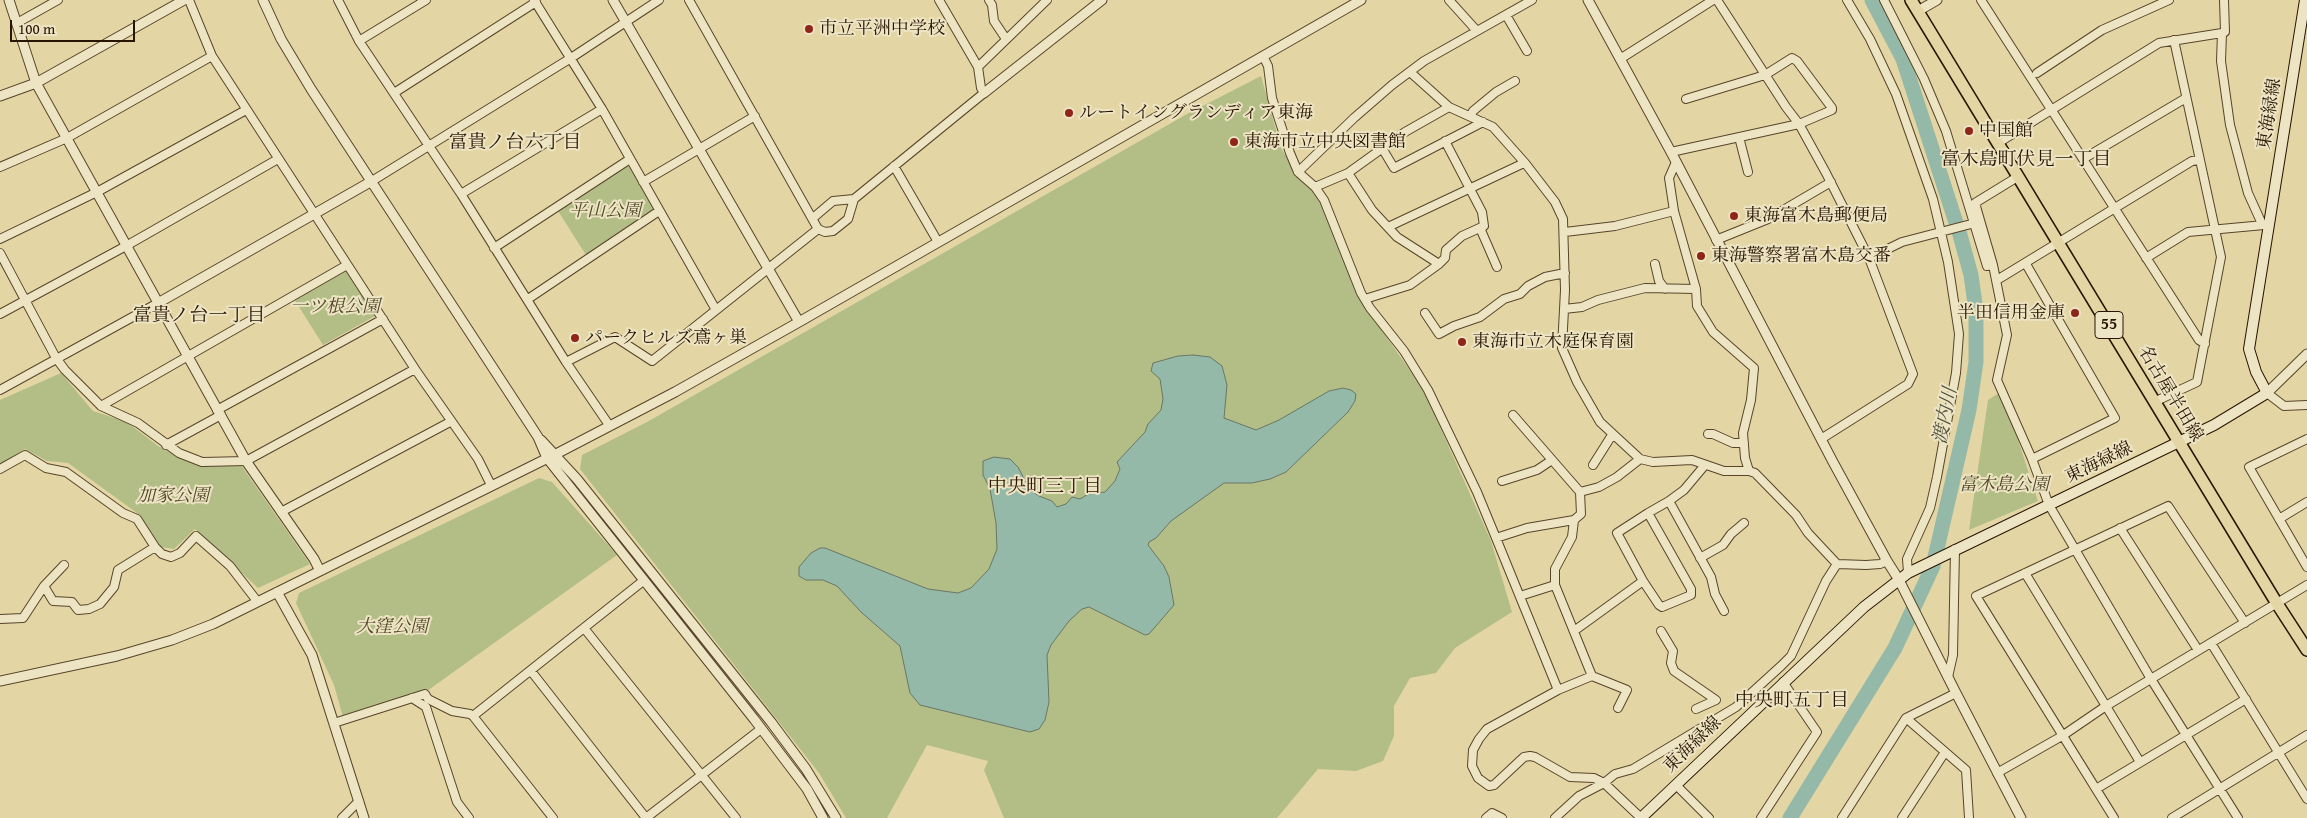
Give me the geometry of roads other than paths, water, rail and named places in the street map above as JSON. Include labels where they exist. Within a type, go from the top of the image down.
[{"type":"main road","name":"名古屋半田線","points":[[1911,0],[2060,243],[2178,442],[2307,650]]},
{"type":"main road","name":"東海緑線","points":[[1641,818],[1864,607],[1908,573],[2235,414],[2267,393],[2256,372],[2249,349],[2265,225],[2303,37],[2305,0]]},
{"type":"street","points":[[9,0],[36,83],[246,461],[314,559],[320,572]]},
{"type":"street","points":[[17,23],[58,0]]},
{"type":"street","points":[[0,96],[36,83],[184,0]]},
{"type":"street","points":[[189,0],[212,56],[415,369],[478,460],[491,485]]},
{"type":"street","points":[[263,0],[281,39],[311,89],[538,437],[547,458],[761,729],[807,789],[823,818]]},
{"type":"street","points":[[338,0],[359,40],[461,194],[566,362],[608,425]]},
{"type":"street","points":[[359,40],[426,0]]},
{"type":"street","points":[[613,0],[799,322]]},
{"type":"street","points":[[0,390],[158,303],[372,181],[571,58],[659,0]]},
{"type":"street","points":[[689,0],[818,229],[825,232],[833,231],[848,219],[854,199],[1097,2]]},
{"type":"street","points":[[939,0],[978,67],[981,88],[984,93]]},
{"type":"street","points":[[989,0],[992,5],[994,21],[1006,39]]},
{"type":"street","points":[[978,67],[1047,0]]},
{"type":"street","points":[[0,681],[117,656],[172,640],[213,624],[556,454],[674,392],[799,322],[1361,0]]},
{"type":"street","points":[[1449,0],[1477,31]]},
{"type":"street","points":[[1298,172],[1354,118],[1424,61],[1532,0]]},
{"type":"street","points":[[1588,0],[1671,152],[1821,439],[1899,580],[2021,818]]},
{"type":"street","points":[[1620,59],[1715,0],[1799,124],[1831,182],[1870,258],[1913,374],[1908,384],[1821,439]]},
{"type":"street","points":[[1847,0],[1870,39],[1896,94],[1943,230],[1956,304],[1959,334],[1956,373],[1930,508],[1907,559],[1908,573]]},
{"type":"street","points":[[1884,0],[1924,79],[1946,131],[1987,266],[1993,265]]},
{"type":"street","points":[[1918,11],[1937,0]]},
{"type":"street","points":[[1981,0],[2199,340],[2205,344]]},
{"type":"street","points":[[2037,73],[2102,30],[2169,0]]},
{"type":"street","points":[[2146,258],[2188,232],[2265,225],[2248,194],[2230,125],[2221,61],[2222,33],[2225,32],[2224,0]]},
{"type":"street","points":[[394,94],[535,1],[602,109],[716,310]]},
{"type":"street","points":[[1506,15],[1527,51]]},
{"type":"street","points":[[1998,143],[2160,43],[2222,33]]},
{"type":"street","points":[[2154,402],[2197,382],[2221,257],[2174,40]]},
{"type":"street","points":[[0,167],[67,138],[212,56]]},
{"type":"street","points":[[1263,56],[1268,66],[1272,98],[1298,172],[1315,187],[1324,200],[1364,300],[1404,351],[1428,390],[1477,492],[1558,690]]},
{"type":"street","points":[[1671,152],[1799,124],[1832,110],[1797,61],[1792,58],[1765,75],[1686,99]]},
{"type":"street","points":[[1410,72],[1449,107],[1493,127],[1555,202],[1563,219],[1565,232],[1563,351],[1576,382],[1596,416],[1612,435],[1640,459],[1653,462],[1692,460],[1724,471],[1749,471],[1755,473],[1796,515],[1808,533],[1837,564],[1866,565],[1880,564],[1887,561]]},
{"type":"street","points":[[1471,116],[1473,111],[1496,92],[1515,81]]},
{"type":"street","points":[[2083,159],[2186,98]]},
{"type":"street","points":[[1315,187],[1348,173],[1382,148],[1449,107]]},
{"type":"street","points":[[461,194],[602,109]]},
{"type":"street","points":[[0,239],[97,192],[246,110]]},
{"type":"street","points":[[643,182],[755,116]]},
{"type":"street","points":[[1382,148],[1394,168],[1483,122]]},
{"type":"street","points":[[1739,137],[1748,172]]},
{"type":"street","points":[[1364,300],[1410,285],[1439,264],[1445,258],[1446,250],[1462,236],[1484,226],[1482,212],[1445,141]]},
{"type":"street","points":[[0,314],[126,246],[278,159]]},
{"type":"street","points":[[494,248],[630,159]]},
{"type":"street","points":[[1997,280],[2192,161],[2200,160]]},
{"type":"street","points":[[1676,162],[1668,178],[1674,211],[1696,289],[1697,306],[1713,332],[1754,368],[1744,443],[1745,458],[1749,471]]},
{"type":"street","points":[[1388,227],[1524,163]]},
{"type":"street","points":[[894,166],[938,242]]},
{"type":"street","points":[[1348,173],[1372,210],[1388,227],[1397,236],[1439,264]]},
{"type":"street","points":[[2019,176],[1975,203],[1997,280],[2007,335],[1997,380],[2032,459],[2049,505],[2151,679],[2238,818]]},
{"type":"street","points":[[1716,240],[1768,219],[1831,182]]},
{"type":"street","points":[[813,218],[833,201],[854,199]]},
{"type":"street","points":[[528,299],[659,211]]},
{"type":"street","points":[[1565,232],[1615,226],[1674,211]]},
{"type":"street","points":[[1870,258],[1902,242],[1974,223]]},
{"type":"street","points":[[1480,228],[1497,267]]},
{"type":"street","points":[[566,362],[615,337],[652,361],[818,229]]},
{"type":"street","points":[[0,253],[56,358],[100,406],[138,423],[179,453],[202,462],[246,461],[415,369]]},
{"type":"street","points":[[1655,264],[1660,281],[1665,289]]},
{"type":"street","points":[[2026,264],[2115,418],[2032,459]]},
{"type":"street","points":[[100,406],[347,265]]},
{"type":"street","points":[[1425,313],[1439,334],[1454,326],[1480,317],[1504,300],[1520,294],[1528,286],[1545,277],[1565,274]]},
{"type":"street","points":[[1564,309],[1582,308],[1598,300],[1645,288],[1696,289]]},
{"type":"street","points":[[166,445],[384,319]]},
{"type":"street","points":[[2307,354],[2267,393],[2284,406],[2307,405]]},
{"type":"street","points":[[1496,538],[1527,528],[1574,520],[1580,514],[1580,492],[1513,415]]},
{"type":"street","points":[[281,512],[450,422]]},
{"type":"street","points":[[1708,434],[1713,434],[1733,443],[1744,443]]},
{"type":"street","points":[[1594,465],[1612,435]]},
{"type":"street","points":[[538,437],[556,454],[771,722],[806,768],[836,818]]},
{"type":"street","points":[[2307,438],[2249,467],[2307,567]]},
{"type":"street","points":[[0,469],[25,455],[46,468],[66,472],[123,513],[138,519],[155,547],[162,554],[171,557],[180,553],[196,536],[230,566],[257,601]]},
{"type":"street","points":[[1580,492],[1599,487],[1617,477],[1640,459]]},
{"type":"street","points":[[1502,481],[1537,470],[1552,460]]},
{"type":"street","points":[[1648,513],[1691,588],[1691,595],[1662,607],[1658,605],[1643,581],[1616,533],[1684,490],[1706,465]]},
{"type":"street","points":[[1669,501],[1711,578],[1715,594],[1724,611]]},
{"type":"street","points":[[2279,518],[2307,502]]},
{"type":"street","points":[[2114,818],[1976,596],[2168,506],[2245,623]]},
{"type":"street","points":[[1574,520],[1572,537],[1556,569],[1555,585],[1592,676]]},
{"type":"street","points":[[1700,558],[1723,546],[1731,534],[1744,523]]},
{"type":"street","points":[[2120,528],[2198,650]]},
{"type":"street","points":[[44,586],[53,601],[72,602],[78,610],[89,609],[100,604],[114,588],[118,570],[155,547]]},
{"type":"street","points":[[1948,677],[1953,655],[1950,551]]},
{"type":"street","points":[[1555,818],[1579,796],[1604,783],[1614,774],[1633,770],[1749,697],[1791,656],[1826,582],[1837,564]]},
{"type":"street","points":[[0,619],[23,618],[44,586],[64,565]]},
{"type":"street","points":[[2025,573],[2140,762]]},
{"type":"street","points":[[473,716],[643,581]]},
{"type":"street","points":[[1574,631],[1643,581]]},
{"type":"street","points":[[1998,773],[2062,736],[2106,706],[2307,584]]},
{"type":"street","points":[[1520,596],[1555,585]]},
{"type":"street","points":[[277,592],[312,655],[364,818]]},
{"type":"street","points":[[584,628],[736,818]]},
{"type":"street","points":[[1661,630],[1673,650],[1671,664],[1674,671],[1729,711]]},
{"type":"street","points":[[2211,642],[2307,799]]},
{"type":"street","points":[[531,671],[646,818],[761,729]]},
{"type":"street","points":[[1618,708],[1627,690],[1592,676],[1558,690],[1487,729],[1478,738],[1473,750],[1472,766],[1478,778],[1489,786],[1494,785],[1519,762],[1530,756],[1570,777],[1594,778],[1604,783],[1641,818]]},
{"type":"street","points":[[1761,818],[1817,732],[1783,682]]},
{"type":"street","points":[[1842,818],[1906,718],[1956,693]]},
{"type":"street","points":[[334,723],[425,694],[428,698],[452,711],[473,716],[553,818]]},
{"type":"street","points":[[412,698],[426,707],[457,802],[468,818]]},
{"type":"street","points":[[2096,789],[2246,699]]},
{"type":"street","points":[[1696,709],[1716,700]]},
{"type":"street","points":[[1906,718],[1966,770],[1969,814],[1964,818]]},
{"type":"street","points":[[2172,818],[2307,735]]},
{"type":"street","points":[[1902,818],[1945,752]]},
{"type":"street","points":[[1676,785],[1708,818]]},
{"type":"street","points":[[342,818],[359,801]]},
{"type":"street","points":[[1486,818],[1492,813],[1502,818]]},
{"type":"waterway","name":"渡内川","points":[[1790,818],[1895,648],[1933,566],[1969,410],[1976,362],[1976,311],[1971,275],[1960,235],[1903,59],[1872,0]]},
{"type":"place","name":"市立平洲中学校","points":[[809,29]]},
{"type":"place","name":"ルートイングランディア東海","points":[[1069,113]]},
{"type":"place","name":"中国館","points":[[1969,131]]},
{"type":"place","name":"東海市立中央図書館","points":[[1234,142]]},
{"type":"place","name":"東海富木島郵便局","points":[[1734,216]]},
{"type":"place","name":"東海警察署富木島交番","points":[[1701,256]]},
{"type":"place","name":"半田信用金庫","points":[[2075,313]]},
{"type":"place","name":"パークヒルズ鳶ヶ巣","points":[[575,338]]},
{"type":"place","name":"東海市立木庭保育園","points":[[1462,342]]},
{"type":"district","name":"富貴ノ台六丁目","points":[[515,143]]},
{"type":"district","name":"富木島町伏見一丁目","points":[[2026,160]]},
{"type":"district","name":"富貴ノ台一丁目","points":[[199,316]]},
{"type":"district","name":"中央町三丁目","points":[[1045,487]]},
{"type":"district","name":"中央町五丁目","points":[[1792,701]]},
{"type":"park label","name":"平山公園","points":[[605,211]]},
{"type":"park label","name":"一ツ根公園","points":[[335,307]]},
{"type":"park label","name":"富木島公園","points":[[2004,485]]},
{"type":"park label","name":"加家公園","points":[[173,496]]},
{"type":"park label","name":"大窪公園","points":[[392,627]]}]
